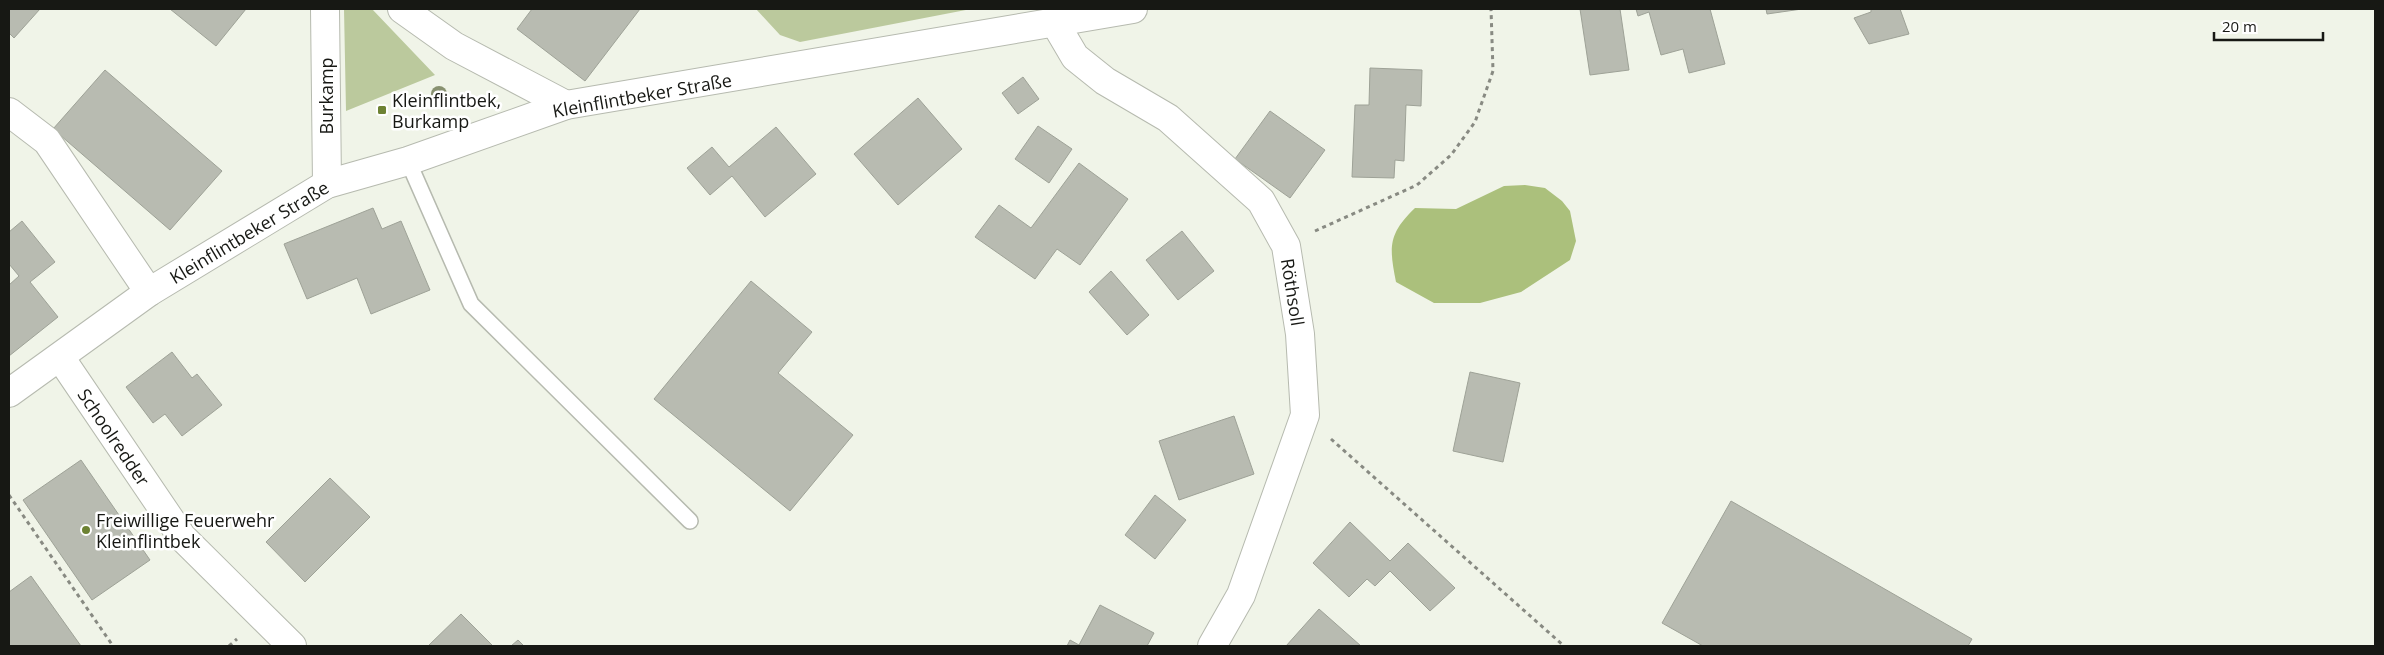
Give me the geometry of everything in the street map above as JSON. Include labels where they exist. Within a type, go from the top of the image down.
[{"type":"street","name":"Burkamp","points":[[325,9],[327,184]]},
{"type":"street","points":[[402,9],[454,46],[566,105]]},
{"type":"street","name":"Kleinflintbeker Straße","points":[[9,393],[149,292],[327,184],[408,161],[566,105],[1133,9]]},
{"type":"street","name":"Röthsoll","points":[[1055,23],[1075,57],[1105,81],[1168,118],[1261,201],[1286,246],[1300,334],[1305,415],[1242,596],[1212,646]]},
{"type":"street","points":[[9,112],[48,141],[149,292]]},
{"type":"street","name":"Schoolredder","points":[[60,357],[182,537],[292,646]]},
{"type":"lane","points":[[408,161],[471,304],[690,521]]},
{"type":"path","points":[[1286,246],[1327,225],[1417,185],[1451,155],[1475,122],[1493,71],[1492,9]]},
{"type":"path","points":[[1305,415],[1564,646]]},
{"type":"path","points":[[9,495],[113,646]]},
{"type":"shaded area","points":[[344,9],[372,9],[435,75],[346,111]]},
{"type":"shaded area","points":[[756,9],[971,9],[800,42],[780,35]]},
{"type":"shaded area","points":[[1525,185],[1545,188],[1562,201],[1570,211],[1576,241],[1570,260],[1521,292],[1480,303],[1434,303],[1396,282],[1392,259],[1395,234],[1406,217],[1415,208],[1456,209],[1504,186]]},
{"type":"building","points":[[9,9],[40,9],[14,38],[9,33]]},
{"type":"building","points":[[170,9],[246,9],[216,46]]},
{"type":"building","points":[[532,9],[640,9],[585,81],[517,29]]},
{"type":"building","points":[[1580,9],[1620,9],[1629,70],[1590,75]]},
{"type":"building","points":[[1636,9],[1710,9],[1725,64],[1689,73],[1683,49],[1661,55],[1649,12],[1638,16]]},
{"type":"building","points":[[1766,9],[1802,9],[1767,14]]},
{"type":"building","points":[[1871,9],[1900,9],[1909,34],[1869,44],[1854,18],[1871,12]]},
{"type":"building","points":[[1370,68],[1422,70],[1421,106],[1406,105],[1404,161],[1395,160],[1394,178],[1352,177],[1355,105],[1369,105]]},
{"type":"building","points":[[105,70],[222,171],[170,230],[53,129]]},
{"type":"building","points":[[1023,77],[1039,99],[1018,114],[1002,93]]},
{"type":"building","points":[[918,98],[962,149],[898,205],[854,154]]},
{"type":"building","points":[[1270,111],[1325,150],[1290,198],[1235,159]]},
{"type":"building","points":[[1038,126],[1072,149],[1049,183],[1015,159]]},
{"type":"building","points":[[776,127],[816,174],[765,217],[732,176],[710,195],[687,168],[712,147],[729,167]]},
{"type":"building","points":[[1079,163],[1128,199],[1080,265],[1057,249],[1035,279],[975,237],[999,205],[1031,228]]},
{"type":"building","points":[[373,208],[382,229],[401,221],[430,290],[371,314],[357,278],[307,299],[284,244]]},
{"type":"building","points":[[22,221],[55,262],[30,282],[58,317],[9,356],[9,285],[19,276],[9,264],[9,232]]},
{"type":"building","points":[[1182,231],[1214,271],[1178,300],[1146,260]]},
{"type":"building","points":[[1111,271],[1149,315],[1127,335],[1089,292]]},
{"type":"building","points":[[751,281],[812,332],[778,373],[853,435],[790,511],[654,399]]},
{"type":"building","points":[[172,352],[192,378],[197,374],[222,405],[182,436],[165,414],[153,423],[126,387]]},
{"type":"building","points":[[1470,372],[1520,383],[1503,462],[1453,451]]},
{"type":"building","points":[[1234,416],[1254,474],[1179,500],[1159,441]]},
{"type":"building","name":"Freiwillige Feuerwehr Kleinflintbek","points":[[81,460],[150,560],[92,600],[23,500]]},
{"type":"building","points":[[330,478],[370,517],[305,582],[266,542]]},
{"type":"building","points":[[1155,495],[1186,520],[1155,559],[1125,535]]},
{"type":"building","points":[[1731,501],[1972,639],[1968,646],[1703,646],[1662,623]]},
{"type":"building","points":[[1350,522],[1390,561],[1408,543],[1455,588],[1430,611],[1390,571],[1375,586],[1367,579],[1349,597],[1313,563]]},
{"type":"building","points":[[31,576],[81,646],[9,646],[9,592]]},
{"type":"building","points":[[1100,605],[1154,633],[1147,646],[1067,646],[1070,640],[1079,645]]},
{"type":"building","points":[[1319,609],[1361,646],[1286,646]]},
{"type":"building","points":[[461,614],[493,646],[428,646]]},
{"type":"building","points":[[518,640],[524,646],[511,646]]},
{"type":"place","name":"Kleinflintbek, Burkamp","points":[[382,110]]},
{"type":"place","name":"Freiwillige Feuerwehr Kleinflintbek","points":[[86,530]]}]
